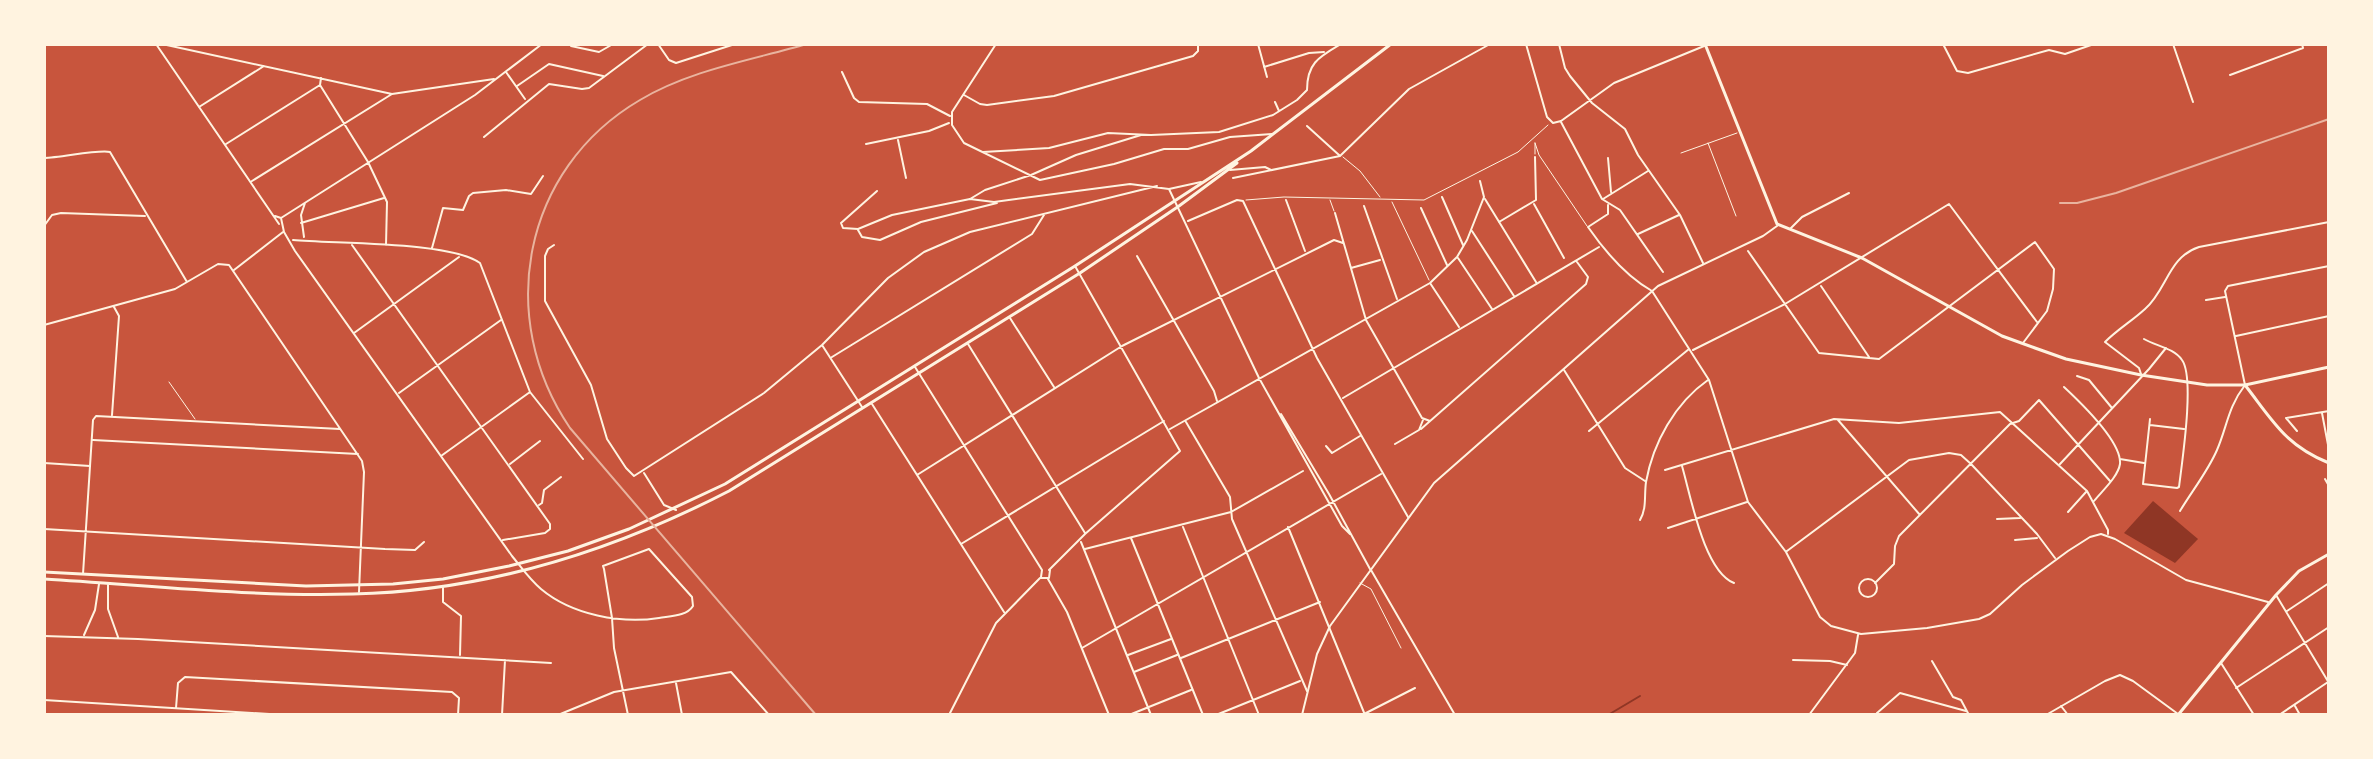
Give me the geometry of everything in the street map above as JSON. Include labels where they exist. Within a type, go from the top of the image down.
[{"type":"main road","points":[[44,579],[274,593],[359,594],[442,586],[525,570],[577,557],[634,535],[729,491],[1080,273],[1229,170],[1391,44]]},
{"type":"main road","points":[[1707,45],[1773,219],[1779,225],[1862,258],[2002,336],[2066,359],[2141,375],[2227,387],[2329,367]]},
{"type":"main road","points":[[44,572],[273,585],[359,586],[443,579],[519,564],[585,546],[676,510],[744,473],[1075,266],[1251,151]]},
{"type":"main road","points":[[2245,385],[2284,436],[2309,454],[2329,463]]},
{"type":"main road","points":[[2178,714],[2276,595],[2299,571],[2329,554]]},
{"type":"main road","points":[[99,575],[99,583]]},
{"type":"main road","points":[[108,575],[108,583]]},
{"type":"street","points":[[156,44],[353,333],[501,540],[541,589],[562,602],[612,618],[653,619],[688,612],[693,607],[691,596],[647,548],[629,558],[603,566],[612,618],[615,651],[628,715]]},
{"type":"street","points":[[162,44],[392,94],[494,79]]},
{"type":"street","points":[[281,218],[465,102],[542,44]]},
{"type":"street","points":[[574,44],[571,46],[595,52],[613,44]]},
{"type":"street","points":[[484,137],[550,83],[585,89],[648,44]]},
{"type":"street","points":[[658,44],[671,61],[679,63],[735,44]]},
{"type":"street","points":[[996,44],[963,95],[951,122],[960,140],[1041,181],[1164,149],[1188,149],[1230,137],[1273,134]]},
{"type":"street","points":[[963,95],[987,105],[1046,98],[1193,56],[1198,51],[1198,44]]},
{"type":"street","points":[[1258,44],[1267,77]]},
{"type":"street","points":[[982,151],[1049,148],[1103,133],[1198,135],[1226,130],[1279,111],[1306,93],[1307,71],[1325,52],[1341,44]]},
{"type":"street","points":[[1233,178],[1340,156],[1409,89],[1490,44]]},
{"type":"street","points":[[1526,44],[1548,120],[1553,123],[1561,121],[1614,83],[1707,45]]},
{"type":"street","points":[[1559,44],[1567,71],[1589,99],[1625,129],[1638,155],[1680,215],[1703,264]]},
{"type":"street","points":[[1693,44],[1695,49]]},
{"type":"street","points":[[1943,44],[1957,71],[1968,73],[2049,50],[2065,54],[2094,44]]},
{"type":"street","points":[[2173,44],[2193,102]]},
{"type":"street","points":[[2230,75],[2303,48],[2302,44]]},
{"type":"street","points":[[1264,67],[1309,53],[1325,52]]},
{"type":"street","points":[[517,86],[549,64],[605,76]]},
{"type":"street","points":[[199,107],[265,65]]},
{"type":"street","points":[[505,71],[526,101]]},
{"type":"street","points":[[842,72],[859,102],[927,104],[951,117]]},
{"type":"street","points":[[321,78],[320,85],[386,197],[386,245]]},
{"type":"street","points":[[225,144],[320,85]]},
{"type":"street","points":[[251,182],[392,94]]},
{"type":"street","points":[[1275,102],[1279,111]]},
{"type":"street","points":[[1561,121],[1602,199],[1620,210],[1663,272]]},
{"type":"street","points":[[866,144],[929,131],[951,122]]},
{"type":"street","points":[[1187,221],[1237,200],[1361,198],[1418,201],[1478,174],[1535,140],[1548,125]]},
{"type":"street","points":[[1307,126],[1360,171],[1381,199]]},
{"type":"street","points":[[1681,153],[1739,132]]},
{"type":"street","points":[[837,224],[843,228],[858,229],[897,214],[970,199],[985,190],[1031,175],[1082,152],[1147,135]]},
{"type":"street","points":[[898,138],[906,178]]},
{"type":"street","points":[[1498,223],[1536,200],[1535,140]]},
{"type":"street","points":[[1535,140],[1539,155],[1601,246],[1652,291],[1691,349],[1709,380],[1748,502],[1786,552],[1824,622],[1858,634],[1927,628],[1979,619],[1990,614],[2022,585],[2090,537],[2107,535],[2186,580],[2270,602]]},
{"type":"street","points":[[1708,143],[1736,216]]},
{"type":"street","points":[[44,158],[106,151],[188,283]]},
{"type":"street","points":[[1608,158],[1611,194]]},
{"type":"street","points":[[1229,170],[1265,167],[1271,170]]},
{"type":"street","points":[[1602,199],[1649,171]]},
{"type":"street","points":[[1478,174],[1484,198],[1537,284]]},
{"type":"street","points":[[431,250],[443,208],[463,210],[469,196],[475,193],[508,190],[531,194],[543,176]]},
{"type":"street","points":[[970,199],[1001,201],[1129,184],[1169,189],[1206,181]]},
{"type":"street","points":[[554,245],[548,249],[545,258],[545,301],[593,389],[609,442],[634,476],[759,396],[822,345],[888,278],[924,252],[970,232],[1157,186]]},
{"type":"street","points":[[1169,189],[1187,221],[1259,378],[1455,715]]},
{"type":"street","points":[[843,228],[841,223],[877,191]]},
{"type":"street","points":[[1440,192],[1464,246]]},
{"type":"street","points":[[1790,229],[1802,217],[1849,193]]},
{"type":"street","points":[[301,223],[386,197]]},
{"type":"street","points":[[1329,198],[1366,320],[1422,418],[1421,429]]},
{"type":"street","points":[[1361,198],[1398,301]]},
{"type":"street","points":[[1170,429],[1430,283],[1448,267],[1464,246],[1484,198]]},
{"type":"street","points":[[1285,199],[1306,253]]},
{"type":"street","points":[[858,229],[862,237],[880,240],[921,222],[1001,201]]},
{"type":"street","points":[[1243,201],[1313,348],[1408,517]]},
{"type":"street","points":[[1391,201],[1430,283],[1460,328]]},
{"type":"street","points":[[1418,201],[1448,267]]},
{"type":"street","points":[[304,237],[301,215],[306,202]]},
{"type":"street","points":[[1533,203],[1564,258]]},
{"type":"street","points":[[1589,431],[1691,349],[1785,304],[1949,204],[2037,323]]},
{"type":"street","points":[[1588,227],[1606,216],[1608,205]]},
{"type":"street","points":[[296,208],[301,215]]},
{"type":"street","points":[[44,226],[52,215],[58,213],[147,216]]},
{"type":"street","points":[[832,357],[1032,234],[1045,214]]},
{"type":"street","points":[[1637,235],[1680,215]]},
{"type":"street","points":[[275,216],[281,218]]},
{"type":"street","points":[[281,218],[284,232]]},
{"type":"street","points":[[2141,375],[2139,368],[2105,342],[2147,308],[2183,254],[2199,247],[2217,246],[2329,222]]},
{"type":"street","points":[[1302,715],[1317,654],[1330,626],[1434,483],[1652,291],[1779,225]]},
{"type":"street","points":[[1472,230],[1515,297]]},
{"type":"street","points":[[233,271],[284,232]]},
{"type":"street","points":[[291,240],[304,237],[313,242]]},
{"type":"street","points":[[291,240],[386,245],[472,258],[481,266],[530,392],[583,459]]},
{"type":"street","points":[[917,475],[1122,346],[1306,253],[1334,240],[1343,243]]},
{"type":"street","points":[[351,242],[550,524],[547,532],[501,540]]},
{"type":"street","points":[[1748,251],[1819,353],[1879,359],[2035,242],[2054,271],[2047,311],[2022,344]]},
{"type":"street","points":[[1342,399],[1601,246]]},
{"type":"street","points":[[353,333],[457,260],[460,254]]},
{"type":"street","points":[[1137,256],[1218,402]]},
{"type":"street","points":[[1457,257],[1492,310]]},
{"type":"street","points":[[1351,268],[1381,259]]},
{"type":"street","points":[[1395,444],[1421,429],[1587,284],[1587,276],[1577,261]]},
{"type":"street","points":[[44,319],[44,324],[106,306],[114,307],[188,283],[220,263],[227,264],[358,454],[364,470],[359,594]]},
{"type":"street","points":[[1042,570],[1049,570],[1085,534],[1180,451],[1075,266]]},
{"type":"street","points":[[2180,511],[2217,450],[2222,431],[2245,385],[2226,297],[2228,286],[2329,266]]},
{"type":"street","points":[[1820,284],[1870,358]]},
{"type":"street","points":[[2206,300],[2226,297]]},
{"type":"street","points":[[112,416],[119,316],[114,307]]},
{"type":"street","points":[[2235,336],[2329,316]]},
{"type":"street","points":[[1010,317],[1055,388]]},
{"type":"street","points":[[398,395],[502,319]]},
{"type":"street","points":[[2144,339],[2182,359],[2188,383],[2179,487],[2143,484],[2150,419]]},
{"type":"street","points":[[968,344],[1085,534]]},
{"type":"street","points":[[822,345],[863,408]]},
{"type":"street","points":[[2060,465],[2166,348]]},
{"type":"street","points":[[915,366],[1042,570],[1041,577],[1004,612],[989,634],[975,668],[949,715]]},
{"type":"street","points":[[1564,370],[1625,468],[1646,481]]},
{"type":"street","points":[[2077,376],[2089,380],[2113,409]]},
{"type":"street","points":[[1641,518],[1646,481],[1669,421],[1692,393],[1709,380]]},
{"type":"street","points":[[169,382],[197,421]]},
{"type":"street","points":[[2064,387],[2098,424],[2120,459],[2117,472],[2093,501]]},
{"type":"street","points":[[441,456],[530,392]]},
{"type":"street","points":[[1875,583],[1868,579],[1863,581],[1859,588],[1861,593],[1866,596],[1874,594],[1875,583],[1894,564],[1899,536],[2010,424],[2015,423],[2039,400],[2110,481]]},
{"type":"street","points":[[872,403],[1004,612]]},
{"type":"street","points":[[1665,470],[1837,419],[1895,423],[1998,411],[2015,423],[2087,491],[2108,530],[2107,535]]},
{"type":"street","points":[[2297,431],[2286,418],[2329,411]]},
{"type":"street","points":[[2322,412],[2329,450]]},
{"type":"street","points":[[83,574],[94,417],[342,429]]},
{"type":"street","points":[[1422,418],[1431,420]]},
{"type":"street","points":[[1837,419],[1920,515]]},
{"type":"street","points":[[960,544],[1165,420]]},
{"type":"street","points":[[1185,421],[1230,497],[1231,512],[1307,692]]},
{"type":"street","points":[[2149,425],[2185,429]]},
{"type":"street","points":[[1326,446],[1332,453],[1360,435]]},
{"type":"street","points":[[92,440],[358,454]]},
{"type":"street","points":[[509,465],[540,441]]},
{"type":"street","points":[[1786,552],[1909,460],[1929,455],[1961,455],[2022,518],[2057,560]]},
{"type":"street","points":[[2120,459],[2145,463]]},
{"type":"street","points":[[44,463],[90,466]]},
{"type":"street","points":[[1682,465],[1714,567],[1734,583]]},
{"type":"street","points":[[643,470],[664,505],[676,510]]},
{"type":"street","points":[[1085,549],[1231,512],[1303,471]]},
{"type":"street","points":[[1082,648],[1382,473]]},
{"type":"street","points":[[538,506],[542,503],[544,490],[561,477]]},
{"type":"street","points":[[2325,479],[2329,486]]},
{"type":"street","points":[[2068,512],[2087,491]]},
{"type":"street","points":[[1668,528],[1748,502]]},
{"type":"street","points":[[1997,519],[2022,518]]},
{"type":"street","points":[[1182,526],[1259,715]]},
{"type":"street","points":[[1288,527],[1365,714],[1415,688]]},
{"type":"street","points":[[44,529],[413,550],[424,542]]},
{"type":"street","points":[[1131,537],[1203,715]]},
{"type":"street","points":[[2015,540],[2039,538]]},
{"type":"street","points":[[1080,540],[1151,715]]},
{"type":"street","points":[[1048,579],[1051,576],[1049,570]]},
{"type":"street","points":[[1041,577],[1048,579],[1067,612],[1109,715]]},
{"type":"street","points":[[84,636],[95,610],[99,583]]},
{"type":"street","points":[[108,583],[108,609],[118,638]]},
{"type":"street","points":[[1360,583],[1371,589],[1401,648]]},
{"type":"street","points":[[2286,612],[2329,583]]},
{"type":"street","points":[[442,586],[443,603],[461,616],[460,656]]},
{"type":"street","points":[[2276,595],[2329,682],[2279,715]]},
{"type":"street","points":[[1180,659],[1320,602]]},
{"type":"street","points":[[2236,688],[2329,627]]},
{"type":"street","points":[[1809,715],[1855,653],[1858,634]]},
{"type":"street","points":[[44,636],[551,663]]},
{"type":"street","points":[[1127,656],[1172,639]]},
{"type":"street","points":[[1134,672],[1178,654]]},
{"type":"street","points":[[502,715],[505,659]]},
{"type":"street","points":[[1793,660],[1830,661],[1847,665]]},
{"type":"street","points":[[1932,661],[1953,697],[1961,700],[1969,715]]},
{"type":"street","points":[[2220,662],[2254,715]]},
{"type":"street","points":[[558,715],[614,692],[733,673],[769,715]]},
{"type":"street","points":[[2046,715],[2120,675],[2178,714]]},
{"type":"street","points":[[176,708],[178,683],[185,677],[452,692],[459,698],[458,715]]},
{"type":"street","points":[[676,681],[682,715]]},
{"type":"street","points":[[1216,715],[1300,681]]},
{"type":"street","points":[[1129,715],[1192,689]]},
{"type":"street","points":[[1879,715],[1877,713],[1900,693],[1966,711]]},
{"type":"street","points":[[44,700],[285,715]]},
{"type":"street","points":[[2294,705],[2300,715]]},
{"type":"street","points":[[2061,706],[2068,715]]},
{"type":"shaded area","points":[[2153,501],[2198,539],[2175,563],[2124,533]]},
{"type":"waterway","points":[[1608,715],[1640,696]]},
{"type":"railway","points":[[807,44],[679,81],[640,100],[600,129],[569,165],[546,205],[533,249],[528,294],[533,340],[547,385],[570,428],[816,715]]},
{"type":"railway","points":[[2060,203],[2077,203],[2116,193],[2329,119]]}]
